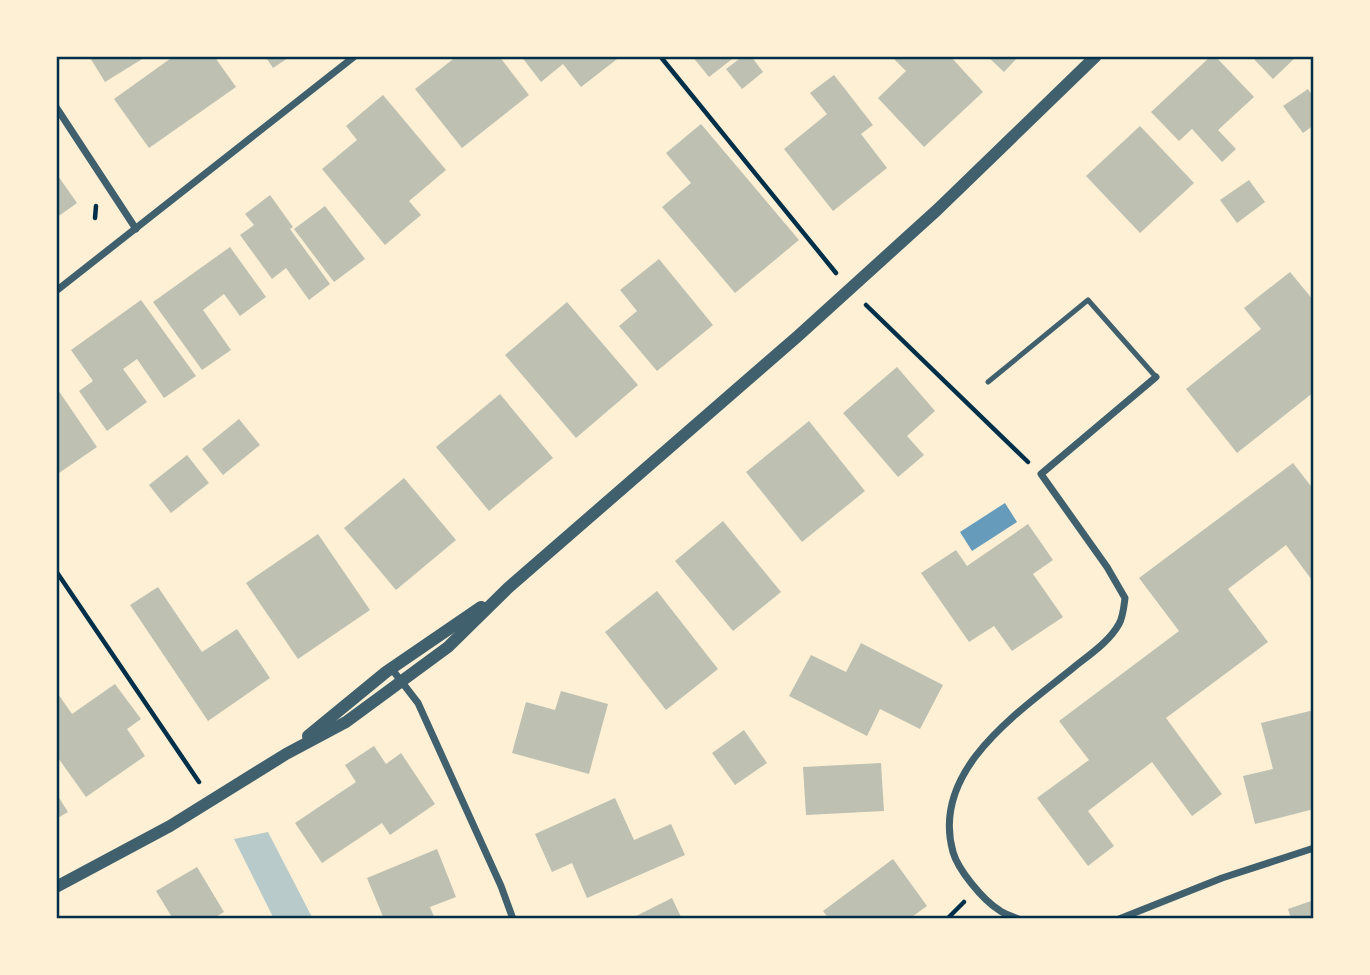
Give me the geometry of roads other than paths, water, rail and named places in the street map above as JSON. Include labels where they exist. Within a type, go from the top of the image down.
[{"type":"street","points":[[56,291],[355,56]]},
{"type":"street","points":[[56,887],[170,826],[286,754],[346,722],[448,647],[508,588],[937,210],[1096,56]]},
{"type":"street","points":[[56,107],[136,229]]},
{"type":"street","points":[[1018,919],[998,910],[970,882],[955,859],[949,836],[951,809],[960,782],[981,747],[1016,714],[1105,643],[1121,622],[1125,598],[1107,567],[1041,474],[1156,377]]},
{"type":"street","points":[[286,754],[391,668],[508,588]]},
{"type":"street","points":[[391,668],[418,703],[501,886],[513,919]]},
{"type":"street","points":[[1119,919],[1222,878],[1314,848]]},
{"type":"lane","points":[[988,382],[1088,300],[1156,377]]},
{"type":"water","points":[[1005,503],[1017,522],[972,551],[960,532]]}]
